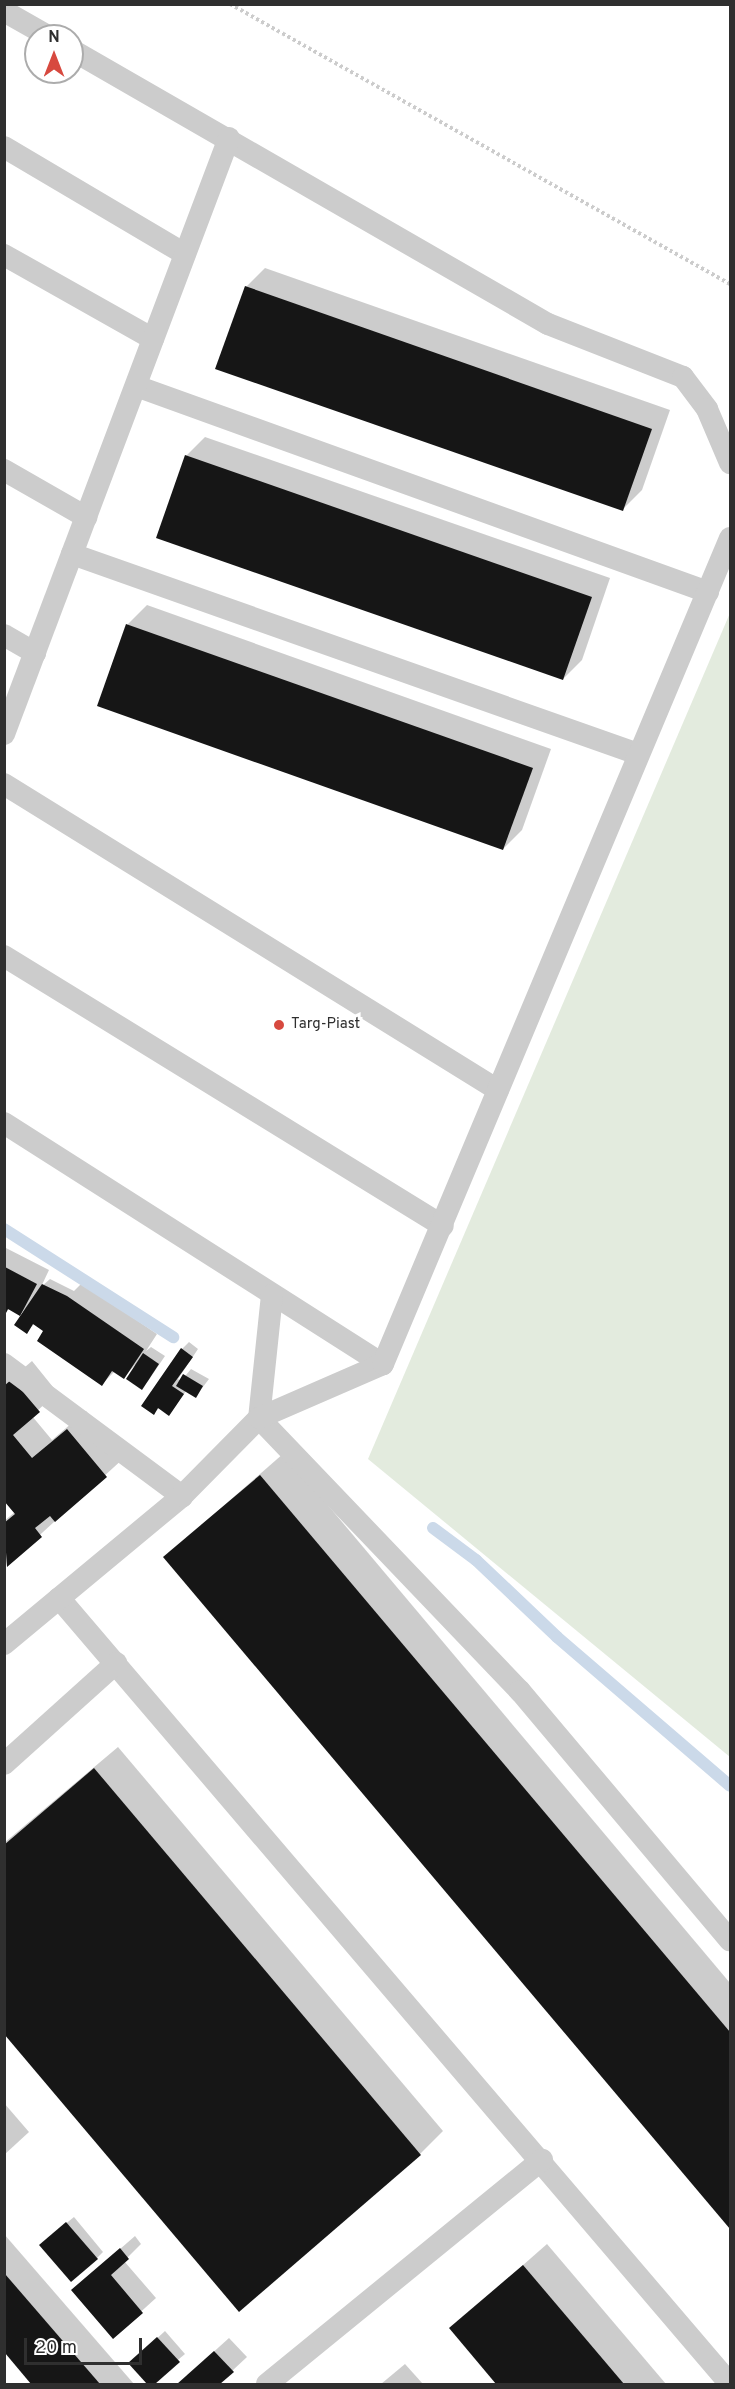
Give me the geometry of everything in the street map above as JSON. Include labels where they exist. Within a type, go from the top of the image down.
[{"type":"lane","points":[[4,11],[27,24]]},
{"type":"lane","points":[[84,57],[229,138],[548,324],[682,377],[708,409],[730,463]]},
{"type":"lane","points":[[4,734],[229,138]]},
{"type":"lane","points":[[4,147],[185,254]]},
{"type":"lane","points":[[4,255],[153,339]]},
{"type":"lane","points":[[136,386],[708,592]]},
{"type":"lane","points":[[4,470],[86,517]]},
{"type":"lane","points":[[7,1638],[182,1496],[260,1418],[383,1365],[730,538]]},
{"type":"lane","points":[[72,554],[638,754]]},
{"type":"lane","points":[[4,635],[35,653]]},
{"type":"lane","points":[[4,784],[498,1090]]},
{"type":"lane","points":[[4,956],[443,1226]]},
{"type":"lane","points":[[4,1123],[383,1365]]},
{"type":"lane","points":[[272,1295],[260,1418],[520,1691],[730,1940]]},
{"type":"lane","points":[[4,1364],[182,1496]]},
{"type":"lane","points":[[59,1598],[542,2160],[730,2385]]},
{"type":"lane","points":[[4,1764],[116,1663]]},
{"type":"lane","points":[[267,2385],[542,2160]]},
{"type":"path","points":[[230,4],[730,284]]},
{"type":"shaded area","points":[[730,613],[730,1757],[368,1459]]},
{"type":"building","points":[[245,286],[652,429],[623,511],[215,369]]},
{"type":"building","points":[[185,455],[592,597],[563,680],[156,538]]},
{"type":"building","points":[[126,624],[533,768],[503,850],[97,706]]},
{"type":"building","points":[[5,1267],[37,1284],[20,1316],[8,1309],[5,1315]]},
{"type":"building","points":[[42,1284],[67,1296],[144,1349],[124,1379],[112,1371],[102,1386],[37,1341],[43,1331],[33,1324],[27,1334],[14,1325]]},
{"type":"building","points":[[181,1348],[193,1357],[172,1386],[184,1394],[169,1416],[158,1408],[154,1415],[141,1406]]},
{"type":"building","points":[[143,1353],[159,1364],[142,1390],[126,1379]]},
{"type":"building","points":[[183,1374],[203,1386],[196,1398],[176,1386]]},
{"type":"building","points":[[12,1379],[40,1412],[13,1435],[32,1458],[67,1429],[107,1477],[55,1522],[50,1516],[35,1528],[42,1537],[7,1567],[4,1523],[15,1514],[4,1501],[4,1386]]},
{"type":"building","points":[[260,1475],[730,2032],[730,2229],[163,1557]]},
{"type":"building","points":[[94,1768],[421,2155],[239,2312],[4,2034],[4,1845]]},
{"type":"building","points":[[66,2222],[98,2259],[71,2282],[39,2245]]},
{"type":"building","points":[[120,2248],[129,2259],[111,2275],[143,2313],[113,2339],[71,2290]]},
{"type":"building","points":[[523,2265],[624,2384],[496,2384],[449,2328]]},
{"type":"building","points":[[5,2274],[100,2384],[31,2384],[5,2353]]},
{"type":"building","points":[[157,2337],[180,2362],[155,2384],[147,2384],[128,2363]]},
{"type":"building","points":[[214,2351],[234,2372],[220,2384],[177,2384]]},
{"type":"waterway","points":[[4,1229],[173,1337]]},
{"type":"waterway","points":[[433,1528],[476,1560],[557,1637],[730,1786]]},
{"type":"place","name":"Targ-Piast","points":[[279,1025]]}]
